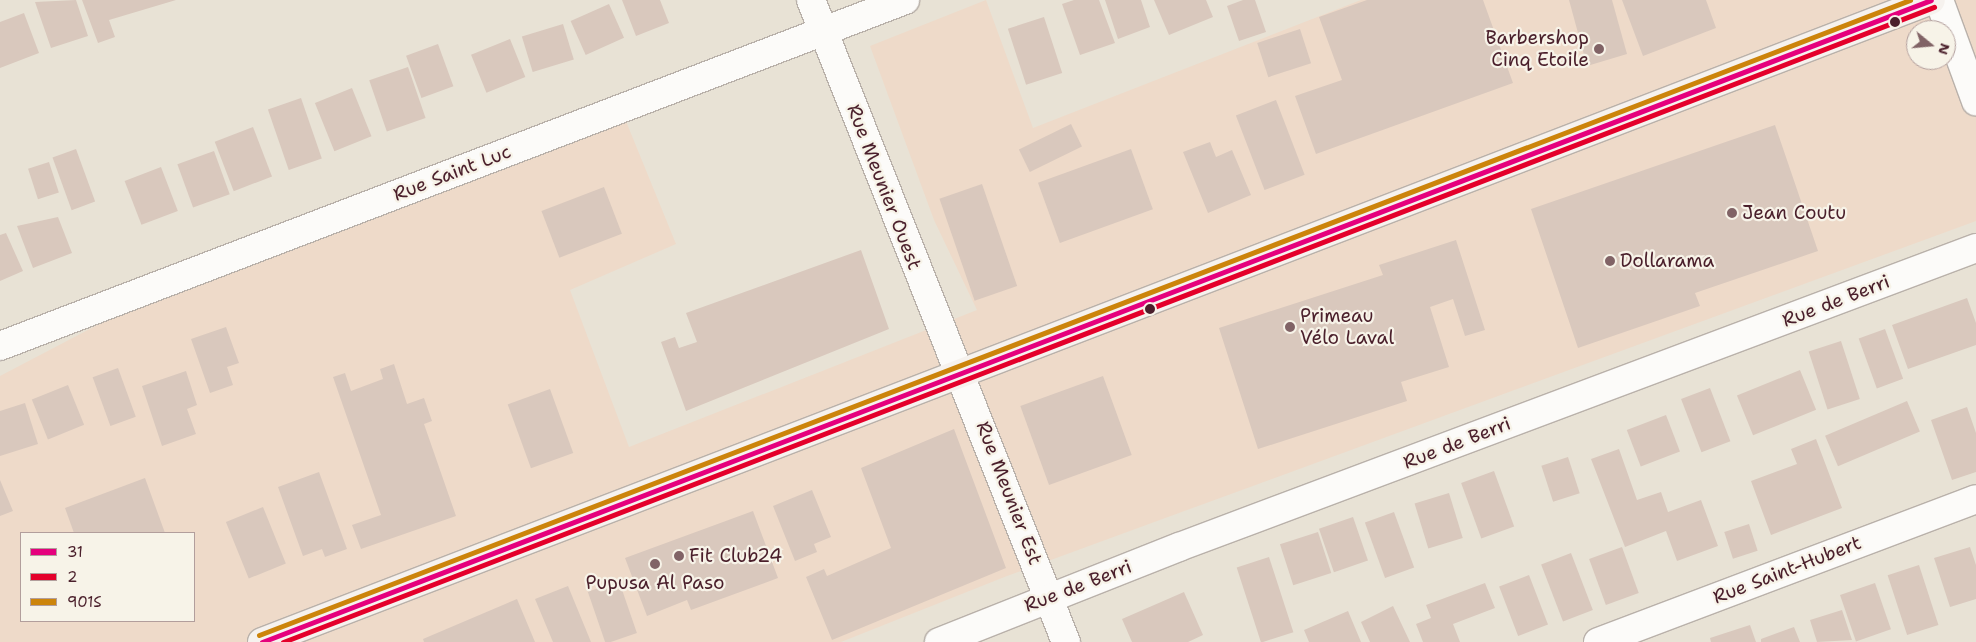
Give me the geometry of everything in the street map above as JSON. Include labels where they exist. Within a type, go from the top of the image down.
[{"type":"main road","points":[[262,642],[1931,0]]},
{"type":"street","name":"Rue Meunier Ouest","points":[[811,0],[959,374]]},
{"type":"street","name":"Rue Saint Luc","points":[[0,346],[905,0]]},
{"type":"street","points":[[1939,0],[1976,101]]},
{"type":"street","name":"Rue de Berri","points":[[939,642],[1049,598],[1976,248]]},
{"type":"street","name":"Rue Meunier Est","points":[[959,374],[1066,642]]},
{"type":"street","name":"Rue Saint-Hubert","points":[[1598,642],[1976,499]]},
{"type":"shaded area","points":[[986,0],[1033,128],[1361,0],[1976,0],[1976,221],[1007,576],[841,642],[0,642],[0,376],[214,264],[621,109],[676,244],[570,290],[629,447],[977,310],[934,220],[870,46]]},
{"type":"building","points":[[76,0],[88,36],[51,48],[35,2]]},
{"type":"building","points":[[82,0],[176,0],[109,20],[115,37],[98,43]]},
{"type":"building","points":[[622,0],[660,0],[669,23],[636,36]]},
{"type":"building","points":[[1074,0],[1099,0],[1115,43],[1080,55],[1062,4]]},
{"type":"building","points":[[1105,0],[1141,0],[1150,27],[1118,39]]},
{"type":"building","points":[[1154,0],[1206,0],[1213,17],[1169,35]]},
{"type":"building","points":[[1243,0],[1255,0],[1266,32],[1239,41],[1227,6]]},
{"type":"building","points":[[1367,0],[1483,0],[1513,83],[1316,154],[1295,96],[1342,80],[1319,17]]},
{"type":"building","points":[[1569,0],[1612,0],[1627,54],[1587,66]]},
{"type":"building","points":[[1622,0],[1706,0],[1716,28],[1643,56]]},
{"type":"building","points":[[609,4],[624,38],[586,55],[571,21]]},
{"type":"building","points":[[24,13],[39,53],[0,68],[0,22]]},
{"type":"building","points":[[1044,17],[1062,73],[1026,85],[1008,29]]},
{"type":"building","points":[[563,24],[574,59],[533,72],[522,37]]},
{"type":"building","points":[[1300,29],[1311,63],[1268,77],[1257,43]]},
{"type":"building","points":[[510,39],[525,77],[486,93],[471,55]]},
{"type":"building","points":[[438,44],[453,86],[421,98],[406,56]]},
{"type":"building","points":[[408,67],[426,118],[387,131],[369,80]]},
{"type":"building","points":[[352,88],[371,136],[334,151],[315,103]]},
{"type":"building","points":[[301,98],[322,159],[289,170],[268,109]]},
{"type":"building","points":[[1276,100],[1305,175],[1265,190],[1236,115]]},
{"type":"building","points":[[1071,124],[1082,146],[1030,172],[1019,149]]},
{"type":"building","points":[[1775,125],[1818,251],[1695,293],[1700,306],[1578,348],[1531,209]]},
{"type":"building","points":[[253,127],[272,176],[234,191],[215,142]]},
{"type":"building","points":[[1210,142],[1216,157],[1232,150],[1251,195],[1208,213],[1183,152]]},
{"type":"building","points":[[76,149],[95,202],[72,210],[53,158]]},
{"type":"building","points":[[1131,149],[1153,209],[1060,243],[1038,183]]},
{"type":"building","points":[[214,151],[230,194],[193,208],[177,164]]},
{"type":"building","points":[[49,162],[59,192],[38,199],[28,169]]},
{"type":"building","points":[[161,167],[178,211],[141,225],[125,181]]},
{"type":"building","points":[[982,184],[1017,286],[975,301],[939,199]]},
{"type":"building","points":[[604,187],[622,234],[559,258],[541,211]]},
{"type":"building","points":[[58,217],[72,253],[33,268],[17,226]]},
{"type":"building","points":[[6,233],[23,271],[0,281],[0,235]]},
{"type":"building","points":[[1456,240],[1485,330],[1465,336],[1453,299],[1430,307],[1449,367],[1401,382],[1407,401],[1258,449],[1219,328],[1383,275],[1379,265]]},
{"type":"building","points":[[861,250],[889,329],[686,411],[661,342],[675,337],[679,348],[697,342],[686,313]]},
{"type":"building","points":[[1967,298],[1976,323],[1976,345],[1908,369],[1892,325]]},
{"type":"building","points":[[226,327],[239,363],[227,367],[233,385],[210,393],[191,339]]},
{"type":"building","points":[[1885,329],[1903,379],[1877,388],[1859,339]]},
{"type":"building","points":[[1841,341],[1860,399],[1828,410],[1809,352]]},
{"type":"building","points":[[394,364],[407,404],[424,398],[432,421],[424,424],[456,516],[361,549],[352,525],[381,515],[333,377],[345,373],[351,391],[383,379],[380,369]]},
{"type":"building","points":[[118,368],[136,417],[110,426],[93,377]]},
{"type":"building","points":[[1800,370],[1816,410],[1753,435],[1737,395]]},
{"type":"building","points":[[186,371],[197,405],[187,409],[196,434],[162,446],[142,386]]},
{"type":"building","points":[[1103,376],[1132,455],[1049,485],[1020,406]]},
{"type":"building","points":[[68,385],[84,425],[48,439],[32,400]]},
{"type":"building","points":[[1710,388],[1730,441],[1701,452],[1681,399]]},
{"type":"building","points":[[550,389],[573,453],[531,468],[508,404]]},
{"type":"building","points":[[1907,401],[1920,431],[1838,466],[1825,436]]},
{"type":"building","points":[[25,403],[38,444],[0,456],[0,411]]},
{"type":"building","points":[[1967,407],[1976,433],[1976,472],[1952,480],[1931,420]]},
{"type":"building","points":[[1666,415],[1680,451],[1641,466],[1627,430]]},
{"type":"building","points":[[954,429],[1006,568],[832,640],[806,577],[824,569],[827,576],[891,548],[861,468]]},
{"type":"building","points":[[1816,439],[1842,508],[1771,535],[1751,481],[1797,464],[1791,449]]},
{"type":"building","points":[[1619,449],[1637,500],[1661,492],[1668,512],[1701,500],[1718,546],[1677,561],[1666,531],[1625,547],[1591,459]]},
{"type":"building","points":[[1568,457],[1580,493],[1553,502],[1541,466]]},
{"type":"building","points":[[1494,471],[1514,526],[1481,538],[1461,483]]},
{"type":"building","points":[[319,472],[347,549],[325,557],[322,549],[303,556],[278,487]]},
{"type":"building","points":[[145,478],[165,532],[74,532],[65,508]]},
{"type":"building","points":[[0,480],[13,511],[0,516]]},
{"type":"building","points":[[812,490],[831,537],[814,544],[817,552],[795,561],[773,506]]},
{"type":"building","points":[[1449,493],[1463,538],[1428,548],[1415,504]]},
{"type":"building","points":[[263,507],[286,564],[249,579],[226,522]]},
{"type":"building","points":[[753,511],[778,578],[691,610],[687,600],[647,616],[625,558]]},
{"type":"building","points":[[1394,512],[1414,567],[1385,578],[1365,523]]},
{"type":"building","points":[[1353,517],[1368,560],[1334,572],[1319,529]]},
{"type":"building","points":[[1749,524],[1758,551],[1733,559],[1724,532]]},
{"type":"building","points":[[1318,532],[1331,573],[1293,585],[1280,544]]},
{"type":"building","points":[[1622,547],[1639,593],[1606,605],[1589,559]]},
{"type":"building","points":[[1970,547],[1976,565],[1976,599],[1950,607],[1934,558]]},
{"type":"building","points":[[1571,553],[1593,610],[1563,621],[1541,564]]},
{"type":"building","points":[[1269,557],[1293,632],[1261,642],[1237,568]]},
{"type":"building","points":[[1919,565],[1938,625],[1907,635],[1888,575]]},
{"type":"building","points":[[1529,575],[1548,624],[1518,636],[1499,586]]},
{"type":"building","points":[[619,581],[637,633],[611,642],[605,642],[588,592]]},
{"type":"building","points":[[1485,583],[1495,608],[1453,624],[1460,642],[1423,642],[1416,624],[1431,618],[1426,605]]},
{"type":"building","points":[[1875,583],[1891,629],[1856,641],[1840,595]]},
{"type":"building","points":[[568,586],[591,642],[553,642],[535,599]]},
{"type":"building","points":[[1184,592],[1203,635],[1188,642],[1132,642],[1122,619]]},
{"type":"building","points":[[517,599],[535,642],[424,642],[423,639]]},
{"type":"building","points":[[1393,606],[1410,642],[1370,642],[1361,622]]},
{"type":"building","points":[[1842,610],[1852,640],[1817,642],[1810,620]]},
{"type":"building","points":[[1348,611],[1361,642],[1309,642],[1304,630]]},
{"type":"building","points":[[1750,625],[1756,642],[1711,642],[1710,638]]},
{"type":"building","points":[[1794,627],[1800,642],[1761,642],[1761,639]]},
{"type":"transit line","name":"901S","points":[[259,635],[1910,0]]},
{"type":"transit line","name":"31","points":[[262,642],[1931,0]]},
{"type":"transit line","name":"2","points":[[283,642],[1934,7]]},
{"type":"place","name":"Barbershop Cinq Etoile","points":[[1599,49]]},
{"type":"place","name":"Jean Coutu","points":[[1732,213]]},
{"type":"place","name":"Dollarama","points":[[1610,261]]},
{"type":"place","name":"Primeau Vélo Laval","points":[[1290,327]]},
{"type":"place","name":"Fit Club24","points":[[679,556]]},
{"type":"place","name":"Pupusa Al Paso","points":[[655,564]]}]
